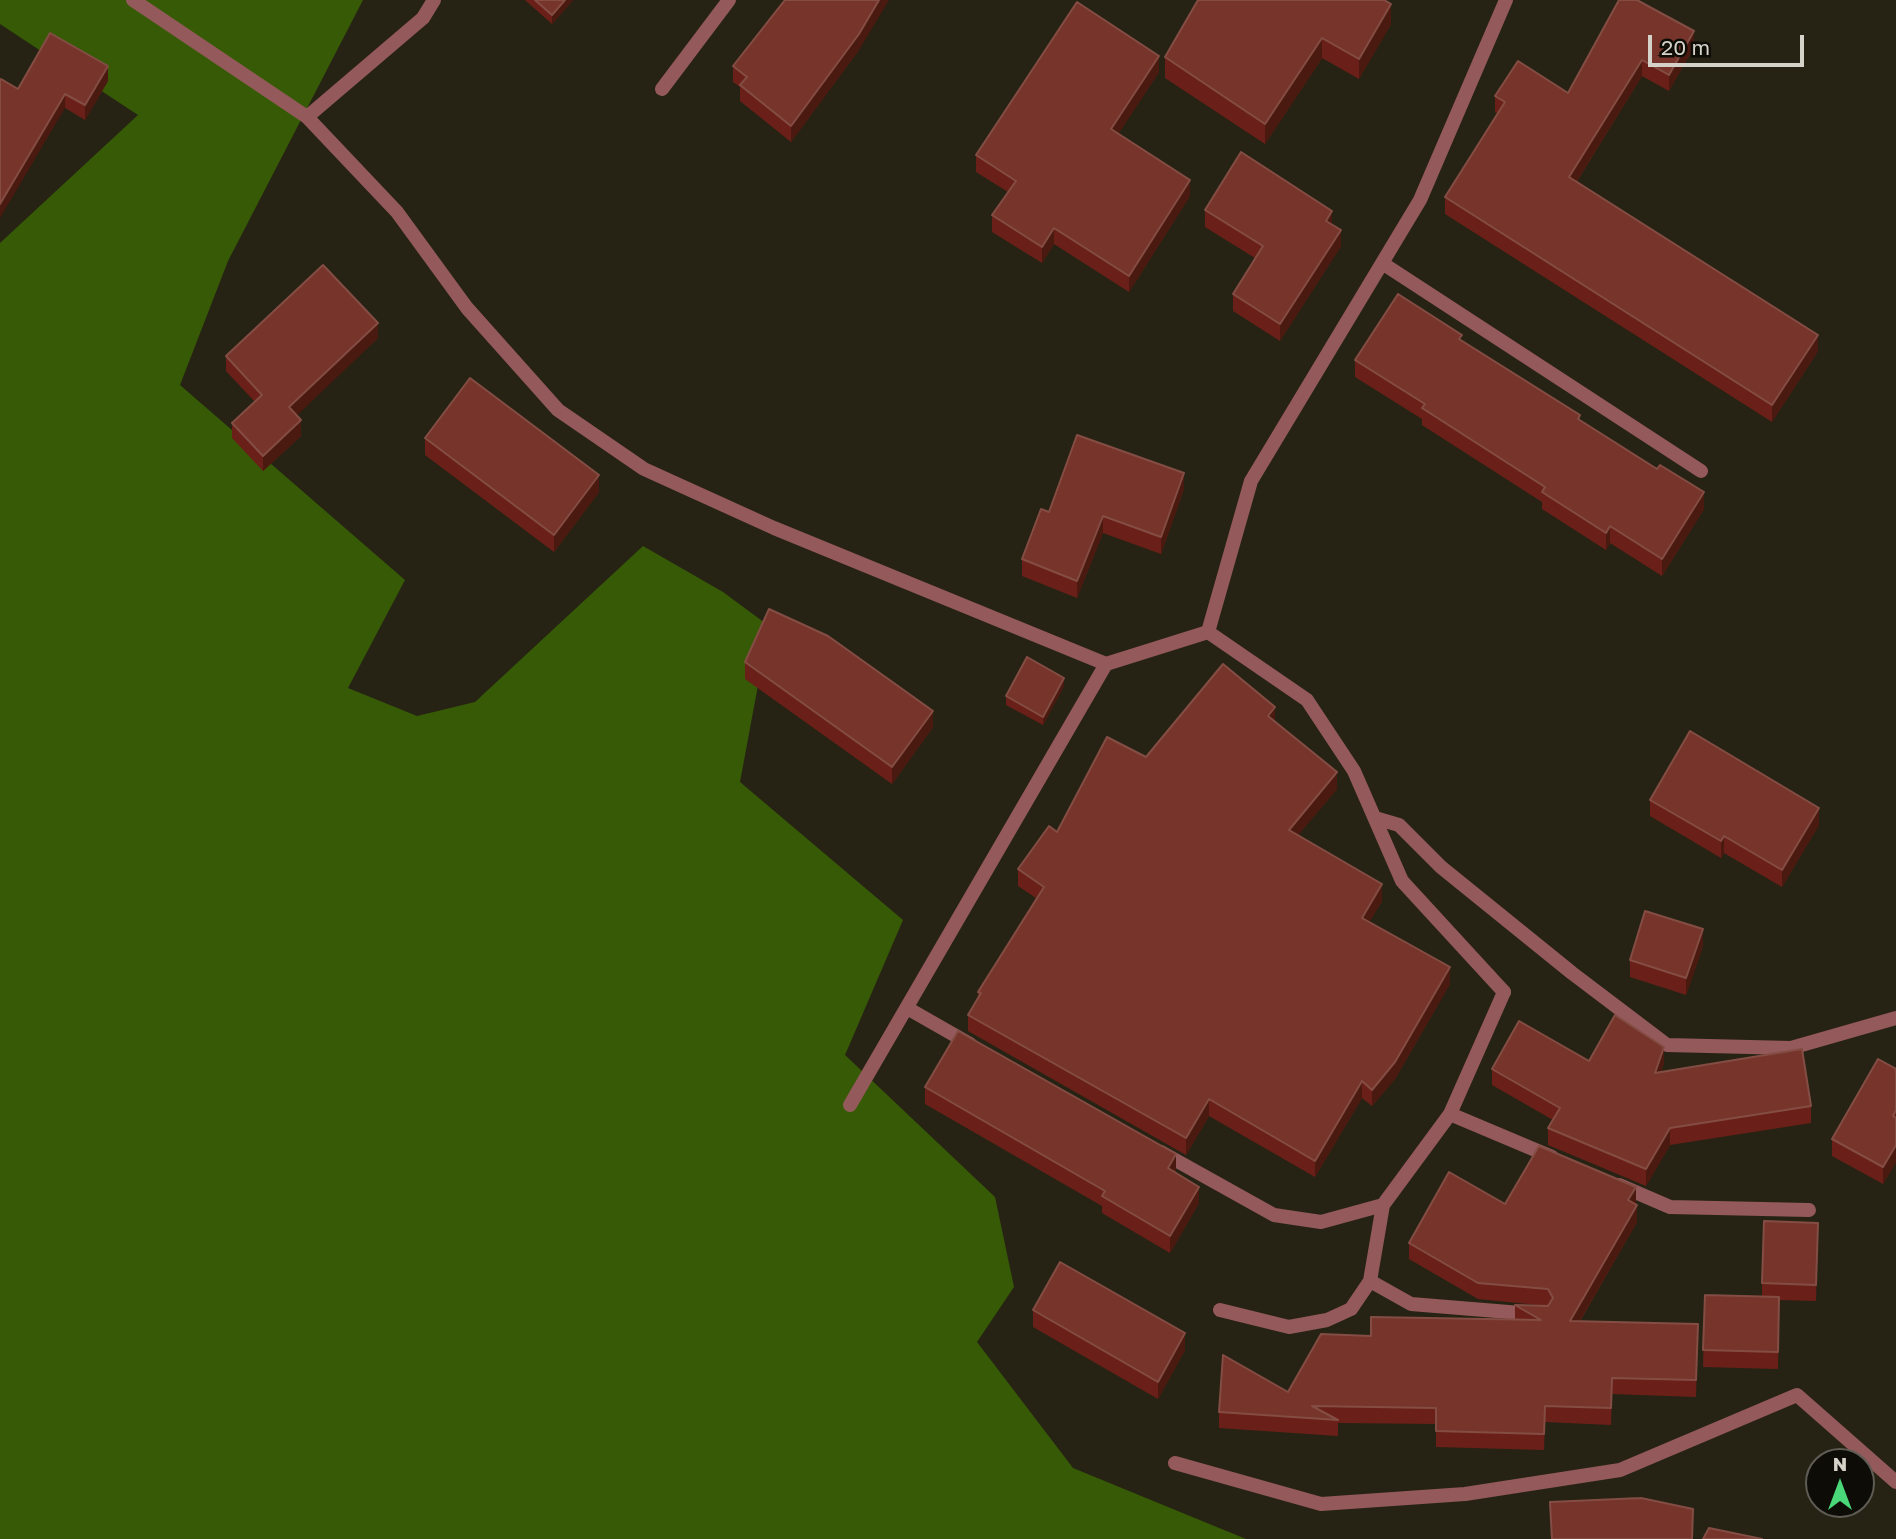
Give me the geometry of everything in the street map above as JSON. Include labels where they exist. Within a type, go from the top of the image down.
[{"type":"street","points":[[133,0],[307,117],[397,212],[467,308],[558,410],[644,469],[774,528],[1106,664],[1208,632]]},
{"type":"street","points":[[307,117],[423,18],[434,0]]},
{"type":"street","points":[[662,89],[729,0]]},
{"type":"street","points":[[1208,632],[1251,481],[1420,201],[1506,0]]},
{"type":"street","points":[[1382,263],[1701,471]]},
{"type":"street","points":[[1208,632],[1307,700],[1354,771],[1402,881],[1504,992],[1450,1114],[1383,1205],[1370,1280],[1351,1309],[1327,1320],[1289,1326],[1220,1310]]},
{"type":"street","points":[[850,1105],[1106,664]]},
{"type":"street","points":[[1375,818],[1399,825],[1441,867],[1572,973],[1667,1045],[1791,1048],[1896,1017]]},
{"type":"street","points":[[907,1008],[978,1048]]},
{"type":"street","points":[[1450,1114],[1560,1160]]},
{"type":"street","points":[[1144,1142],[1274,1216],[1321,1222],[1383,1205]]},
{"type":"street","points":[[1609,1181],[1670,1207],[1809,1210]]},
{"type":"street","points":[[1370,1280],[1411,1304],[1543,1314]]},
{"type":"street","points":[[1175,1463],[1321,1504],[1465,1494],[1620,1470],[1797,1395],[1896,1482]]},
{"type":"green space","points":[[0,0],[363,0],[228,261],[180,385],[405,580],[348,688],[417,716],[475,702],[643,546],[723,592],[769,626],[740,782],[903,920],[845,1055],[995,1197],[1014,1287],[977,1342],[1073,1468],[1246,1539],[0,1539],[0,243],[138,115],[0,24]]},
{"type":"building","points":[[535,0],[565,0],[552,15]]},
{"type":"building","points":[[785,0],[879,0],[859,34],[791,126],[740,85],[747,77],[733,66]]},
{"type":"building","points":[[1198,0],[1384,0],[1391,4],[1359,59],[1322,38],[1265,124],[1165,57]]},
{"type":"building","points":[[1619,0],[1637,0],[1694,31],[1669,75],[1642,60],[1569,177],[1818,335],[1772,405],[1445,197],[1505,102],[1495,96],[1518,61],[1568,93]]},
{"type":"building","points":[[1077,2],[1159,56],[1111,129],[1190,180],[1129,276],[1054,228],[1042,247],[992,215],[1016,181],[976,155]]},
{"type":"building","points":[[50,33],[108,66],[85,105],[65,94],[0,204],[0,80],[18,89]]},
{"type":"building","points":[[1241,152],[1332,211],[1326,221],[1341,230],[1280,324],[1233,294],[1263,246],[1205,210]]},
{"type":"building","points":[[323,265],[378,323],[289,407],[301,420],[263,456],[232,423],[262,395],[226,356]]},
{"type":"building","points":[[1398,294],[1462,335],[1459,339],[1580,415],[1578,419],[1657,469],[1660,465],[1704,492],[1662,559],[1610,526],[1606,533],[1542,492],[1545,487],[1422,408],[1425,404],[1355,360]]},
{"type":"building","points":[[470,378],[599,475],[554,535],[425,438]]},
{"type":"building","points":[[1077,435],[1184,473],[1161,537],[1103,516],[1077,581],[1022,559],[1041,509],[1049,512]]},
{"type":"building","points":[[769,609],[828,636],[933,711],[892,767],[745,662]]},
{"type":"building","points":[[1027,657],[1064,678],[1043,717],[1006,696]]},
{"type":"building","points":[[1223,664],[1275,707],[1268,716],[1337,772],[1289,830],[1382,884],[1362,918],[1450,967],[1395,1062],[1372,1090],[1362,1081],[1315,1161],[1209,1099],[1186,1138],[968,1015],[981,993],[978,992],[1044,887],[1018,869],[1049,826],[1057,832],[1107,737],[1146,757]]},
{"type":"building","points":[[1690,731],[1819,808],[1782,870],[1724,836],[1721,841],[1650,800]]},
{"type":"building","points":[[1645,911],[1703,929],[1686,978],[1630,960]]},
{"type":"building","points":[[1615,1015],[1664,1047],[1655,1073],[1802,1049],[1811,1106],[1670,1128],[1646,1169],[1548,1128],[1560,1108],[1492,1069],[1519,1021],[1589,1061]]},
{"type":"building","points":[[958,1031],[1176,1154],[1168,1168],[1199,1187],[1170,1236],[1102,1196],[1105,1191],[925,1087]]},
{"type":"building","points":[[1878,1059],[1896,1069],[1896,1110],[1893,1116],[1896,1118],[1896,1145],[1883,1167],[1832,1139]]},
{"type":"building","points":[[1539,1146],[1636,1187],[1628,1200],[1637,1205],[1570,1321],[1698,1324],[1696,1380],[1612,1378],[1611,1408],[1545,1406],[1544,1434],[1436,1431],[1436,1408],[1312,1406],[1338,1420],[1219,1412],[1223,1355],[1288,1392],[1321,1334],[1371,1336],[1371,1317],[1541,1320],[1515,1305],[1548,1306],[1553,1298],[1548,1289],[1478,1283],[1409,1243],[1449,1172],[1505,1204]]},
{"type":"building","points":[[1764,1221],[1818,1223],[1816,1285],[1762,1283]]},
{"type":"building","points":[[1060,1262],[1185,1333],[1158,1382],[1033,1310]]},
{"type":"building","points":[[1705,1295],[1779,1297],[1778,1352],[1703,1350]]},
{"type":"building","points":[[1641,1498],[1693,1509],[1692,1539],[1552,1539],[1550,1502]]},
{"type":"building","points":[[1709,1528],[1762,1539],[1703,1539]]}]
